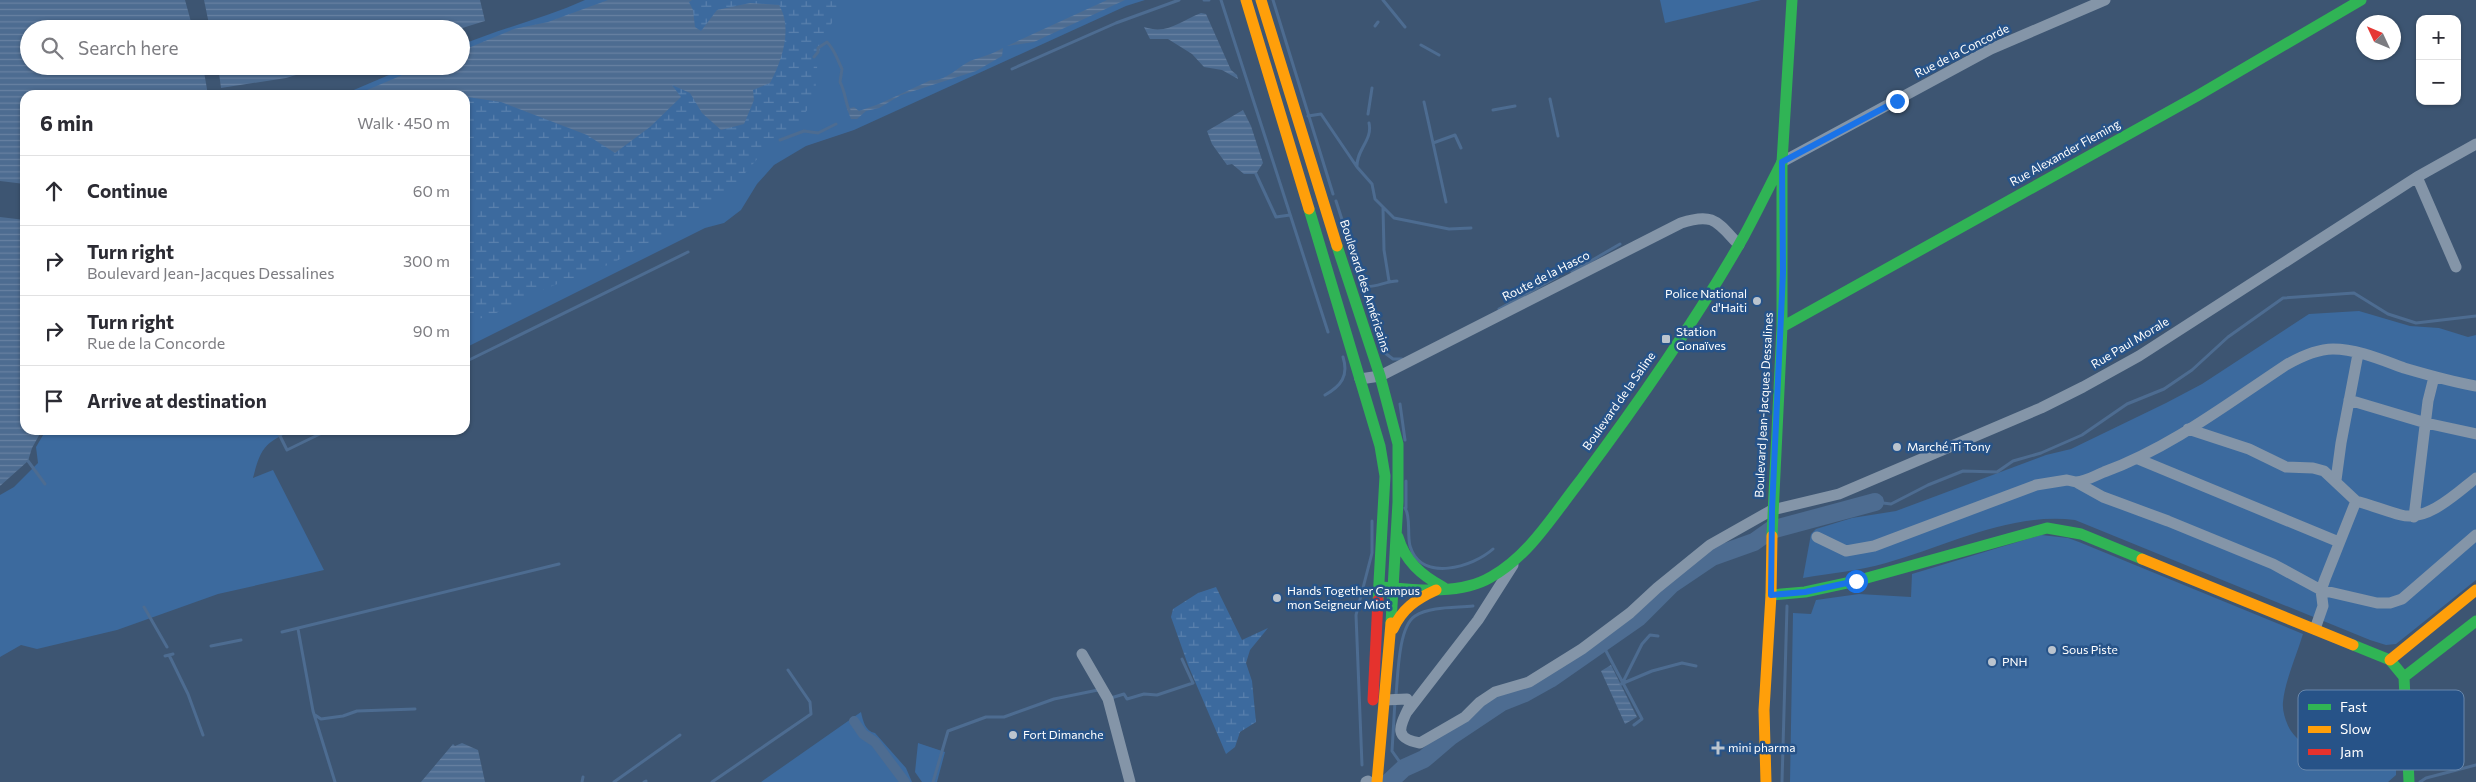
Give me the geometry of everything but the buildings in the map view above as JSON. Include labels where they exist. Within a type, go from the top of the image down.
[{"type":"main road","points":[[1246,0],[1380,446],[1385,476],[1370,782]]},
{"type":"main road","name":"Boulevard des Américains","points":[[1261,0],[1358,314],[1380,376],[1398,444],[1398,493],[1392,588]]},
{"type":"main road","name":"Boulevard Jean-Jacques Dessalines","points":[[1766,782],[1764,710],[1771,595],[1772,510],[1782,327],[1782,162],[1792,0]]},
{"type":"main road","name":"Rue Alexander Fleming","points":[[1782,327],[2192,98],[2361,0]]},
{"type":"main road","name":"Boulevard de la Saline","points":[[1379,587],[1463,587],[1489,579],[1521,552],[1557,510],[1624,423],[1739,245],[1782,162]]},
{"type":"main road","points":[[1396,527],[1408,562],[1420,573],[1443,587]]},
{"type":"main road","points":[[1771,595],[1805,592],[1856,581],[2048,528],[2081,534],[2390,660],[2404,677],[2405,690]]},
{"type":"main road","points":[[1389,648],[1398,616],[1406,606],[1443,587]]},
{"type":"main road","points":[[1370,782],[1384,700],[1392,588]]},
{"type":"main road","points":[[2390,660],[2476,590]]},
{"type":"main road","points":[[2404,677],[2476,621]]},
{"type":"street","name":"Rue de la Concorde","points":[[1782,162],[1991,49],[2105,0]]},
{"type":"street","name":"Rue Paul Morale","points":[[1406,714],[1401,734],[1407,741],[1420,743],[1465,717],[1480,702],[1495,692],[1529,682],[1549,671],[1630,613],[1697,555],[1772,510],[1839,494],[2041,408],[2083,387],[2138,356],[2417,177],[2476,144]]},
{"type":"street","points":[[2417,177],[2456,267]]},
{"type":"street","name":"Route de la Hasco","points":[[1360,379],[1380,376],[1681,223],[1698,217],[1706,217],[1718,223],[1739,245]]},
{"type":"street","points":[[1817,537],[1846,550],[1874,546],[2036,485],[2053,481],[2087,481],[2098,474],[2138,459],[2303,355],[2333,349],[2358,354],[2434,377],[2476,386]]},
{"type":"street","points":[[2336,480],[2358,354]]},
{"type":"street","points":[[2414,516],[2434,377]]},
{"type":"street","points":[[2349,400],[2426,423],[2476,434]]},
{"type":"street","points":[[2188,429],[2249,449],[2286,467],[2313,468],[2324,471],[2336,480],[2356,501],[2402,516],[2414,516],[2445,502],[2476,478]]},
{"type":"street","points":[[2138,459],[2339,542]]},
{"type":"street","points":[[2076,482],[2103,497],[2168,521],[2273,564],[2321,590],[2377,603],[2390,603],[2402,599],[2476,536]]},
{"type":"street","points":[[2315,629],[2323,606],[2321,590],[2356,501]]},
{"type":"street","points":[[1406,714],[1478,620],[1521,552]]},
{"type":"street","points":[[1082,654],[1108,699],[1130,782]]},
{"type":"street","points":[[1384,700],[1407,699],[1410,706],[1406,714]]},
{"type":"green space","points":[[585,0],[1145,0],[1126,6],[854,130],[806,146],[774,165],[757,184],[741,210],[724,223],[705,228],[470,346],[470,90],[354,90],[389,75],[470,75],[470,42]]},
{"type":"green space","points":[[606,0],[842,0],[818,54],[815,98],[794,130],[766,149],[739,180],[707,209],[613,263],[547,288],[488,317],[470,320],[470,223],[478,216],[473,198],[470,195],[470,90],[367,90],[403,75],[470,75],[470,47],[514,29],[548,22]]},
{"type":"green space","points":[[1660,0],[1761,0],[1665,23]]},
{"type":"green space","points":[[2359,311],[2410,326],[2439,328],[2468,337],[2476,335],[2476,580],[2396,644],[2386,645],[2370,640],[2075,520],[2027,521],[2003,526],[1876,566],[1803,578],[1811,534],[1816,529],[1852,518],[1896,511],[2046,455],[2071,449],[2202,384],[2309,314]]},
{"type":"green space","points":[[43,435],[284,435],[271,442],[262,452],[253,478],[273,470],[324,570],[218,594],[117,630],[37,649],[21,645],[0,657],[0,495],[14,487],[38,463],[36,447]]},
{"type":"green space","name":"Sous Piste","points":[[2041,535],[2068,538],[2303,634],[2283,702],[2285,717],[2291,731],[2298,739],[2298,770],[2396,770],[2396,775],[2388,782],[1790,782],[1793,613],[1811,614],[1816,600],[1859,594],[1911,597],[1912,574]]},
{"type":"green space","points":[[1216,587],[1242,640],[1268,628],[1250,650],[1246,663],[1252,681],[1256,722],[1240,732],[1235,747],[1226,754],[1188,665],[1171,617],[1173,609],[1198,593]]},
{"type":"green space","points":[[861,712],[867,728],[875,733],[906,768],[912,782],[761,782]]},
{"type":"green space","points":[[918,743],[945,752],[937,782],[922,782],[915,772]]},
{"type":"shaded area","points":[[0,0],[185,0],[191,20],[20,20],[20,75],[205,75],[207,90],[20,90],[20,183],[0,181]]},
{"type":"shaded area","points":[[204,0],[480,0],[485,21],[470,26],[470,20],[208,20]]},
{"type":"shaded area","points":[[608,0],[692,0],[689,2],[693,10],[695,27],[701,31],[717,10],[750,3],[779,5],[783,14],[785,34],[782,55],[770,83],[753,90],[754,100],[744,124],[721,130],[702,113],[690,93],[672,85],[681,97],[650,127],[615,153],[587,135],[501,102],[470,97],[470,90],[367,90],[403,75],[470,75],[470,47],[514,29],[548,22]]},
{"type":"shaded area","points":[[1107,0],[1125,0],[1034,42],[1007,46]]},
{"type":"shaded area","points":[[1201,13],[1206,14],[1231,70],[1237,75],[1238,79],[1222,70],[1204,67],[1192,54],[1168,39],[1150,39],[1144,27],[1152,29],[1167,28]]},
{"type":"shaded area","points":[[1003,48],[1002,56],[976,71],[901,95],[879,108],[866,111],[857,119],[851,119],[847,109],[854,107],[859,111],[879,104],[931,80],[941,79],[970,61]]},
{"type":"shaded area","points":[[219,75],[296,75],[286,78],[221,88]]},
{"type":"shaded area","points":[[1243,110],[1251,126],[1263,163],[1256,174],[1244,174],[1232,164],[1227,165],[1212,144],[1207,131]]},
{"type":"shaded area","points":[[0,217],[20,219],[20,435],[39,435],[28,461],[0,486]]},
{"type":"shaded area","points":[[1611,665],[1637,717],[1625,724],[1601,671]]},
{"type":"shaded area","points":[[462,743],[478,750],[485,782],[421,782],[453,744],[455,746]]},
{"type":"waterway","points":[[1012,69],[1116,23],[1179,0]]},
{"type":"waterway","points":[[1204,0],[1209,0]]},
{"type":"waterway","points":[[1221,0],[1328,332]]},
{"type":"waterway","points":[[1273,0],[1333,194]]},
{"type":"waterway","points":[[1383,0],[1405,27]]},
{"type":"waterway","points":[[1375,26],[1378,22]]},
{"type":"waterway","points":[[814,57],[818,52],[818,48],[827,42],[832,48],[842,69],[840,82],[849,110]]},
{"type":"waterway","points":[[1421,45],[1439,55]]},
{"type":"waterway","points":[[1368,114],[1372,88]]},
{"type":"waterway","points":[[1550,99],[1558,136]]},
{"type":"waterway","points":[[1424,102],[1446,202]]},
{"type":"waterway","points":[[1493,110],[1515,106]]},
{"type":"waterway","points":[[1308,116],[1321,114],[1357,167],[1372,184],[1375,199],[1394,218],[1449,229],[1471,228]]},
{"type":"waterway","points":[[1357,167],[1359,155],[1369,135],[1369,123]]},
{"type":"waterway","points":[[780,140],[804,131],[818,133],[836,124]]},
{"type":"waterway","points":[[1433,143],[1455,135],[1461,148]]},
{"type":"waterway","points":[[1256,174],[1276,217],[1290,215]]},
{"type":"waterway","points":[[1336,201],[1385,353],[1393,359],[1402,359]]},
{"type":"waterway","points":[[1383,208],[1384,250],[1389,281]]},
{"type":"waterway","points":[[1572,272],[1620,244]]},
{"type":"waterway","points":[[470,360],[688,252]]},
{"type":"waterway","points":[[1499,309],[1557,277]]},
{"type":"waterway","points":[[1362,286],[1366,287],[1397,281]]},
{"type":"waterway","points":[[1875,502],[1891,504],[1928,485],[1963,471],[1997,472],[2013,461],[2041,453],[2082,435],[2127,404],[2164,389],[2192,370],[2228,337],[2283,298],[2354,293],[2388,314],[2416,323],[2476,316]]},
{"type":"waterway","points":[[1325,395],[1342,380],[1345,370],[1343,357]]},
{"type":"waterway","points":[[1400,404],[1405,440]]},
{"type":"waterway","points":[[280,435],[287,450],[318,435]]},
{"type":"waterway","points":[[28,461],[45,484]]},
{"type":"waterway","points":[[1406,481],[1406,508]]},
{"type":"waterway","points":[[1389,782],[1404,768],[1424,759],[1451,736],[1502,702],[1525,693],[1550,679],[1639,617],[1672,584],[1712,557],[1754,542],[1771,530],[1875,502]]},
{"type":"waterway","points":[[1405,508],[1408,516],[1410,546],[1416,557],[1425,565],[1436,568],[1461,566],[1484,556],[1493,549]]},
{"type":"waterway","points":[[1362,765],[1356,615],[1372,553],[1372,521]]},
{"type":"waterway","points":[[282,632],[559,564]]},
{"type":"waterway","points":[[1396,695],[1402,641],[1409,622],[1415,616],[1428,610],[1473,606]]},
{"type":"waterway","points":[[1782,782],[1787,606]]},
{"type":"waterway","points":[[144,607],[167,647]]},
{"type":"waterway","points":[[298,629],[313,711],[335,782]]},
{"type":"waterway","points":[[1623,682],[1642,644],[1650,635],[1658,636]]},
{"type":"waterway","points":[[211,646],[241,640]]},
{"type":"waterway","points":[[1599,645],[1605,649],[1642,719],[1634,725]]},
{"type":"waterway","points":[[165,656],[173,654]]},
{"type":"waterway","points":[[169,655],[188,694],[203,735]]},
{"type":"waterway","points":[[1111,698],[1124,694],[1127,699],[1144,694],[1157,695],[1193,683],[1182,659]]},
{"type":"waterway","points":[[1621,684],[1652,671],[1682,663],[1696,666]]},
{"type":"waterway","points":[[712,782],[811,714],[810,702],[788,670]]},
{"type":"waterway","points":[[933,782],[948,731],[986,717],[1004,717],[1054,699],[1098,690]]},
{"type":"waterway","points":[[1395,701],[1392,751],[1404,768]]},
{"type":"waterway","points":[[315,715],[321,719],[343,716],[357,711],[415,709]]},
{"type":"waterway","points":[[854,721],[863,734],[875,742],[905,782]]},
{"type":"waterway","points":[[614,782],[680,735]]},
{"type":"waterway","points":[[2464,768],[2476,765]]},
{"type":"waterway","points":[[2420,782],[2426,778],[2457,770]]},
{"type":"waterway","points":[[582,782],[583,777]]},
{"type":"traffic: fast","points":[[1772,536],[1782,327],[1782,162],[1792,0]]},
{"type":"traffic: fast","points":[[1782,327],[2197,96],[2361,0]]},
{"type":"traffic: fast","points":[[1383,587],[1438,590],[1466,587],[1479,583],[1505,568],[1529,546],[1602,451],[1687,330],[1726,268],[1782,162]]},
{"type":"traffic: fast","points":[[1309,209],[1380,446],[1385,476],[1378,600]]},
{"type":"traffic: fast","points":[[1337,246],[1380,376],[1398,444],[1398,502],[1391,623]]},
{"type":"traffic: fast","points":[[1771,595],[1805,592],[1856,581],[2047,528],[2081,534],[2142,559]]},
{"type":"traffic: fast","points":[[1398,537],[1405,553],[1415,566],[1428,578],[1443,587]]},
{"type":"traffic: fast","points":[[2404,677],[2476,621]]},
{"type":"traffic: fast","points":[[2353,645],[2390,660],[2404,677],[2405,690]]},
{"type":"traffic: fast","points":[[2408,770],[2409,782]]},
{"type":"traffic: slow","points":[[1246,0],[1309,209]]},
{"type":"traffic: slow","points":[[1261,0],[1337,246]]},
{"type":"traffic: slow","points":[[1766,782],[1764,710],[1771,595],[1772,536]]},
{"type":"traffic: slow","points":[[2142,559],[2353,645]]},
{"type":"traffic: slow","points":[[1393,629],[1410,605],[1436,590]]},
{"type":"traffic: slow","points":[[2390,660],[2476,590]]},
{"type":"traffic: slow","points":[[1377,782],[1391,623]]},
{"type":"traffic: jam","points":[[1373,700],[1378,600]]},
{"type":"place","name":"Police National d'Haiti","points":[[1757,301]]},
{"type":"place","name":"Station Gonaïves","points":[[1666,339]]},
{"type":"place","name":"Marché Ti Tony","points":[[1897,447]]},
{"type":"place","name":"Hands Together Campus mon Seigneur Miot","points":[[1277,598]]},
{"type":"place","name":"Sous Piste","points":[[2052,650]]},
{"type":"place","name":"PNH","points":[[1992,662]]},
{"type":"place","name":"Fort Dimanche","points":[[1013,735]]},
{"type":"place","name":"mini pharma","points":[[1718,748]]},
{"type":"route","points":[[1856,581],[1805,592],[1771,595],[1772,510],[1782,327],[1782,162],[1897,101]]}]
